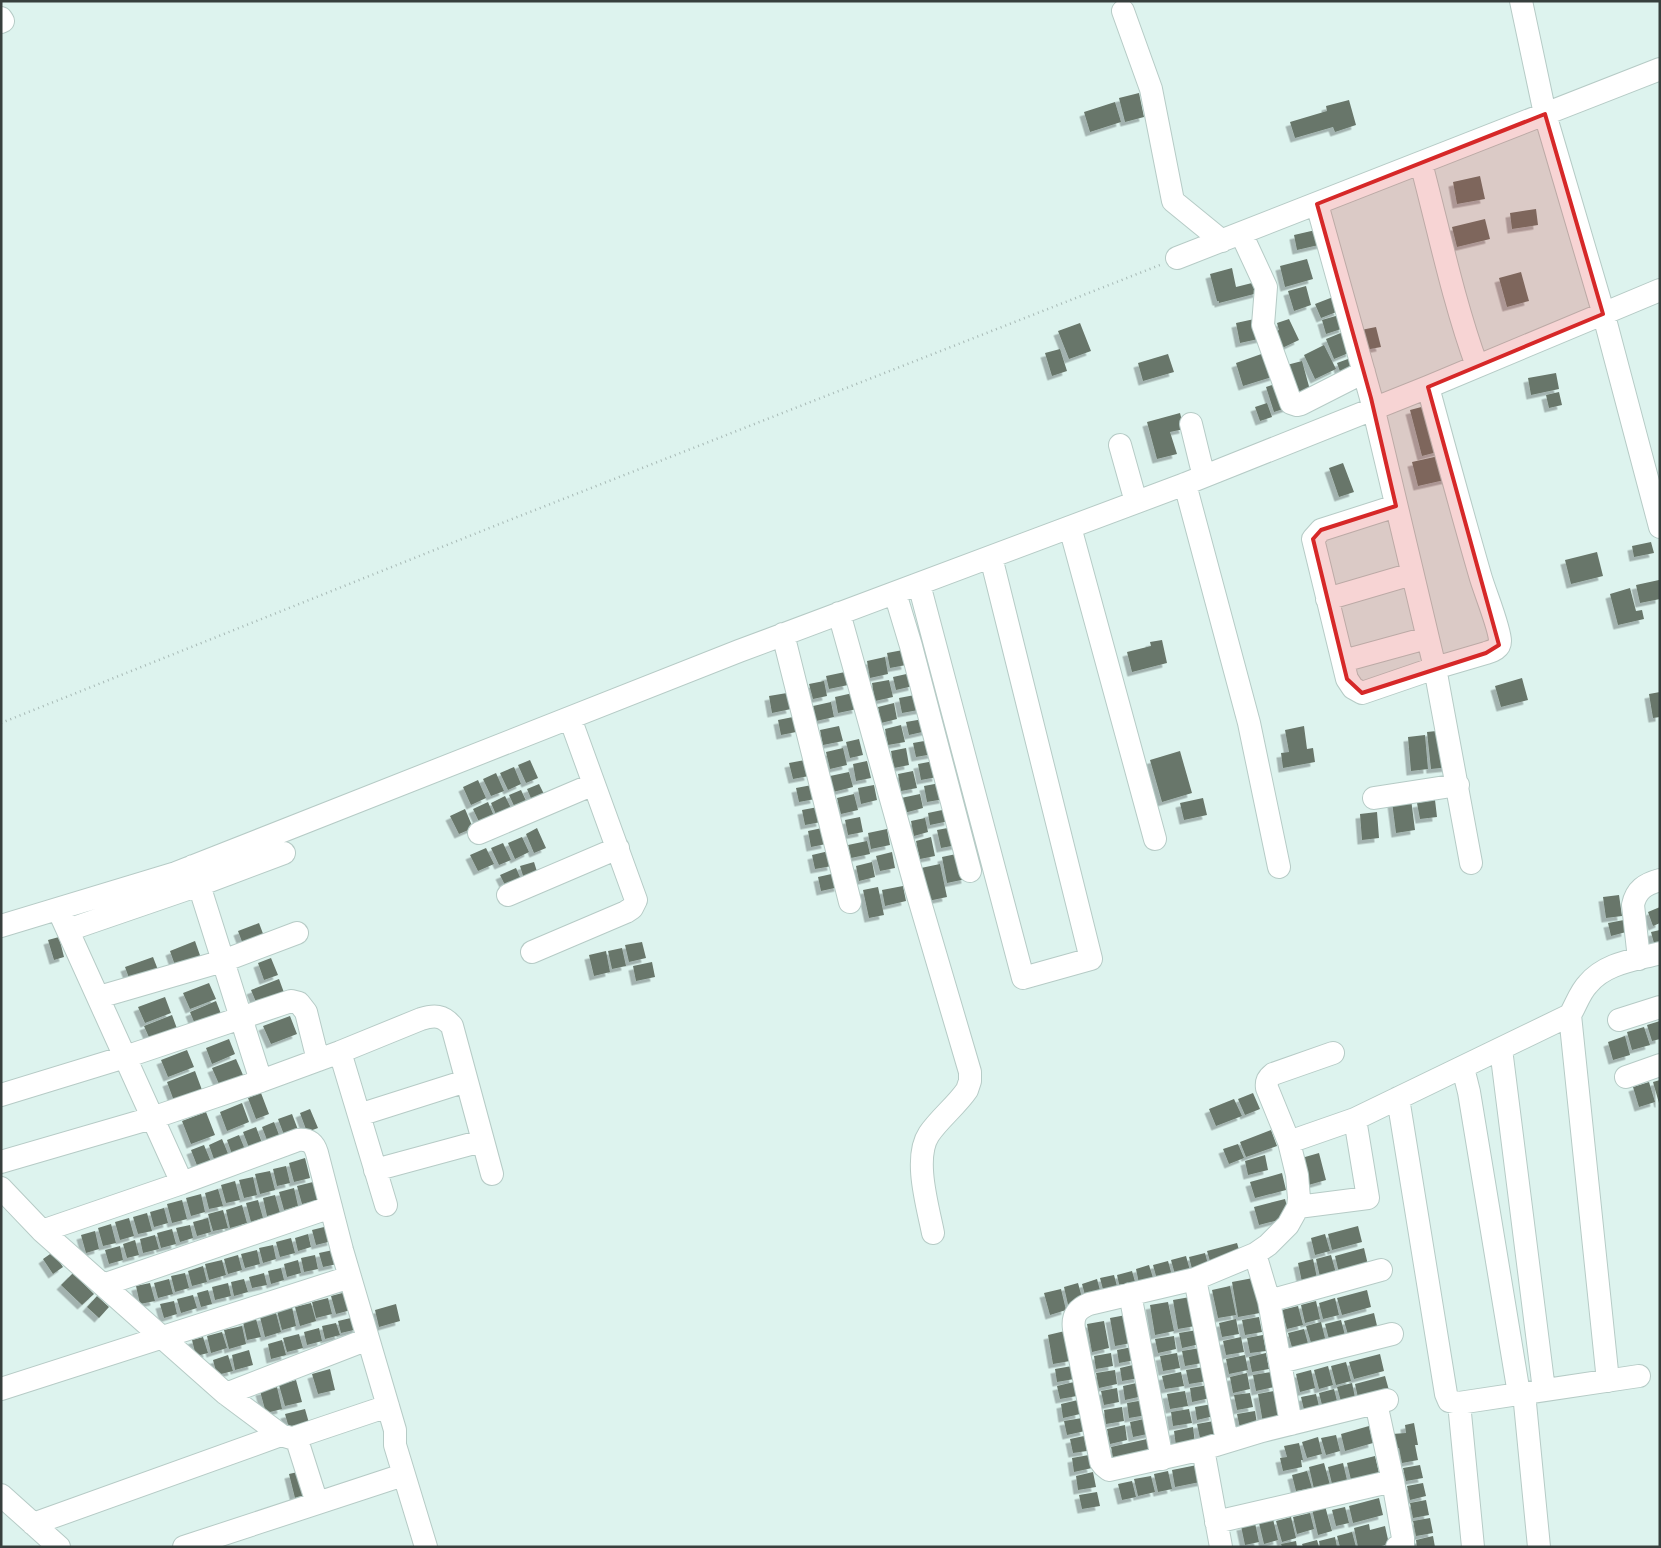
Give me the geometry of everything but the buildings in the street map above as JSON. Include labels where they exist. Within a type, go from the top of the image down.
[{"type":"street","points":[[1521,1],[1545,114],[1601,304],[1660,527]]},
{"type":"street","points":[[1123,11],[1151,89],[1173,201],[1231,237],[1266,287],[1263,325],[1291,403],[1297,405],[1369,390],[1428,387],[1473,355],[1601,304],[1660,290]]},
{"type":"street","points":[[1,18],[3,21],[1,22]]},
{"type":"street","points":[[1177,258],[1660,70]]},
{"type":"street","points":[[1421,163],[1473,355]]},
{"type":"street","points":[[1317,204],[1369,390],[1435,668],[1471,864]]},
{"type":"street","points":[[1396,506],[1321,530],[1313,539],[1347,679],[1353,688],[1362,693],[1493,650],[1500,644],[1428,387]]},
{"type":"street","points":[[68,930],[570,718],[783,634],[1070,527],[1134,498],[1197,475],[1369,390]]},
{"type":"street","points":[[1192,429],[1197,475],[1279,867]]},
{"type":"street","points":[[1122,454],[1134,498]]},
{"type":"street","points":[[1070,527],[1154,839]]},
{"type":"street","points":[[920,584],[1023,978],[1091,959],[991,557]]},
{"type":"street","points":[[1328,599],[1412,574]]},
{"type":"street","points":[[895,593],[911,646],[970,871]]},
{"type":"street","points":[[839,614],[970,1072],[970,1082],[967,1090],[929,1135],[922,1154],[925,1187],[933,1233]]},
{"type":"street","points":[[783,634],[850,902]]},
{"type":"street","points":[[1343,661],[1427,638]]},
{"type":"street","points":[[532,952],[626,912],[635,904],[635,893],[570,718]]},
{"type":"street","points":[[479,833],[594,784]]},
{"type":"street","points":[[1374,798],[1458,785]]},
{"type":"street","points":[[508,895],[618,848]]},
{"type":"street","points":[[1,926],[58,909],[284,853]]},
{"type":"street","points":[[196,876],[261,1080]]},
{"type":"street","points":[[1608,1381],[1570,1015],[1586,985],[1596,976],[1610,967],[1649,956],[1633,905],[1634,898],[1639,890],[1660,880]]},
{"type":"street","points":[[58,909],[182,1183]]},
{"type":"street","points":[[99,997],[223,962],[297,933]]},
{"type":"street","points":[[1,1094],[125,1057],[291,1001],[299,1004],[306,1012],[318,1060]]},
{"type":"street","points":[[1619,1020],[1660,1007]]},
{"type":"street","points":[[1289,1142],[1354,1119],[1570,1015]]},
{"type":"street","points":[[1,1162],[152,1118],[340,1052],[421,1018],[440,1016],[452,1026],[492,1174]]},
{"type":"street","points":[[1501,1049],[1529,1392],[1539,1547]]},
{"type":"street","points":[[340,1052],[386,1205]]},
{"type":"street","points":[[1333,1053],[1273,1074],[1266,1082],[1289,1142],[1297,1175],[1298,1207],[1288,1225],[1268,1245],[1255,1254],[1195,1279],[1082,1307],[1077,1311],[1073,1322],[1104,1466],[1112,1470],[1203,1449],[1381,1401],[1401,1546]]},
{"type":"street","points":[[1626,1077],[1660,1065]]},
{"type":"street","points":[[1462,1068],[1469,1092],[1529,1392]]},
{"type":"street","points":[[359,1115],[466,1081]]},
{"type":"street","points":[[1398,1098],[1446,1394],[1449,1401],[1459,1403],[1638,1376]]},
{"type":"street","points":[[1298,1207],[1368,1198],[1354,1119]]},
{"type":"street","points":[[42,1231],[182,1183],[298,1140],[312,1142],[318,1153],[350,1278],[395,1430],[394,1445],[425,1546]]},
{"type":"street","points":[[375,1170],[482,1141]]},
{"type":"street","points":[[1,1188],[42,1231],[226,1394],[288,1436],[317,1503]]},
{"type":"street","points":[[103,1285],[331,1207]]},
{"type":"street","points":[[1255,1254],[1269,1301],[1291,1424]]},
{"type":"street","points":[[1269,1301],[1381,1270]]},
{"type":"street","points":[[1,1389],[350,1278]]},
{"type":"street","points":[[1195,1279],[1227,1441]]},
{"type":"street","points":[[1130,1294],[1162,1459]]},
{"type":"street","points":[[1280,1362],[1392,1334]]},
{"type":"street","points":[[226,1394],[368,1339]]},
{"type":"street","points":[[1459,1403],[1473,1547]]},
{"type":"street","points":[[33,1524],[288,1436],[388,1406]]},
{"type":"street","points":[[395,1430],[406,1444],[425,1546]]},
{"type":"street","points":[[1203,1449],[1221,1547]]},
{"type":"street","points":[[184,1547],[403,1475]]},
{"type":"street","points":[[1216,1522],[1393,1481]]},
{"type":"street","points":[[1,1495],[59,1547]]},
{"type":"path","points":[[1,723],[507,521],[1177,258]]},
{"type":"highlighted area","points":[[1545,114],[1603,314],[1428,387],[1499,645],[1486,653],[1362,693],[1347,679],[1313,539],[1321,530],[1396,506],[1371,398],[1317,204]]}]
